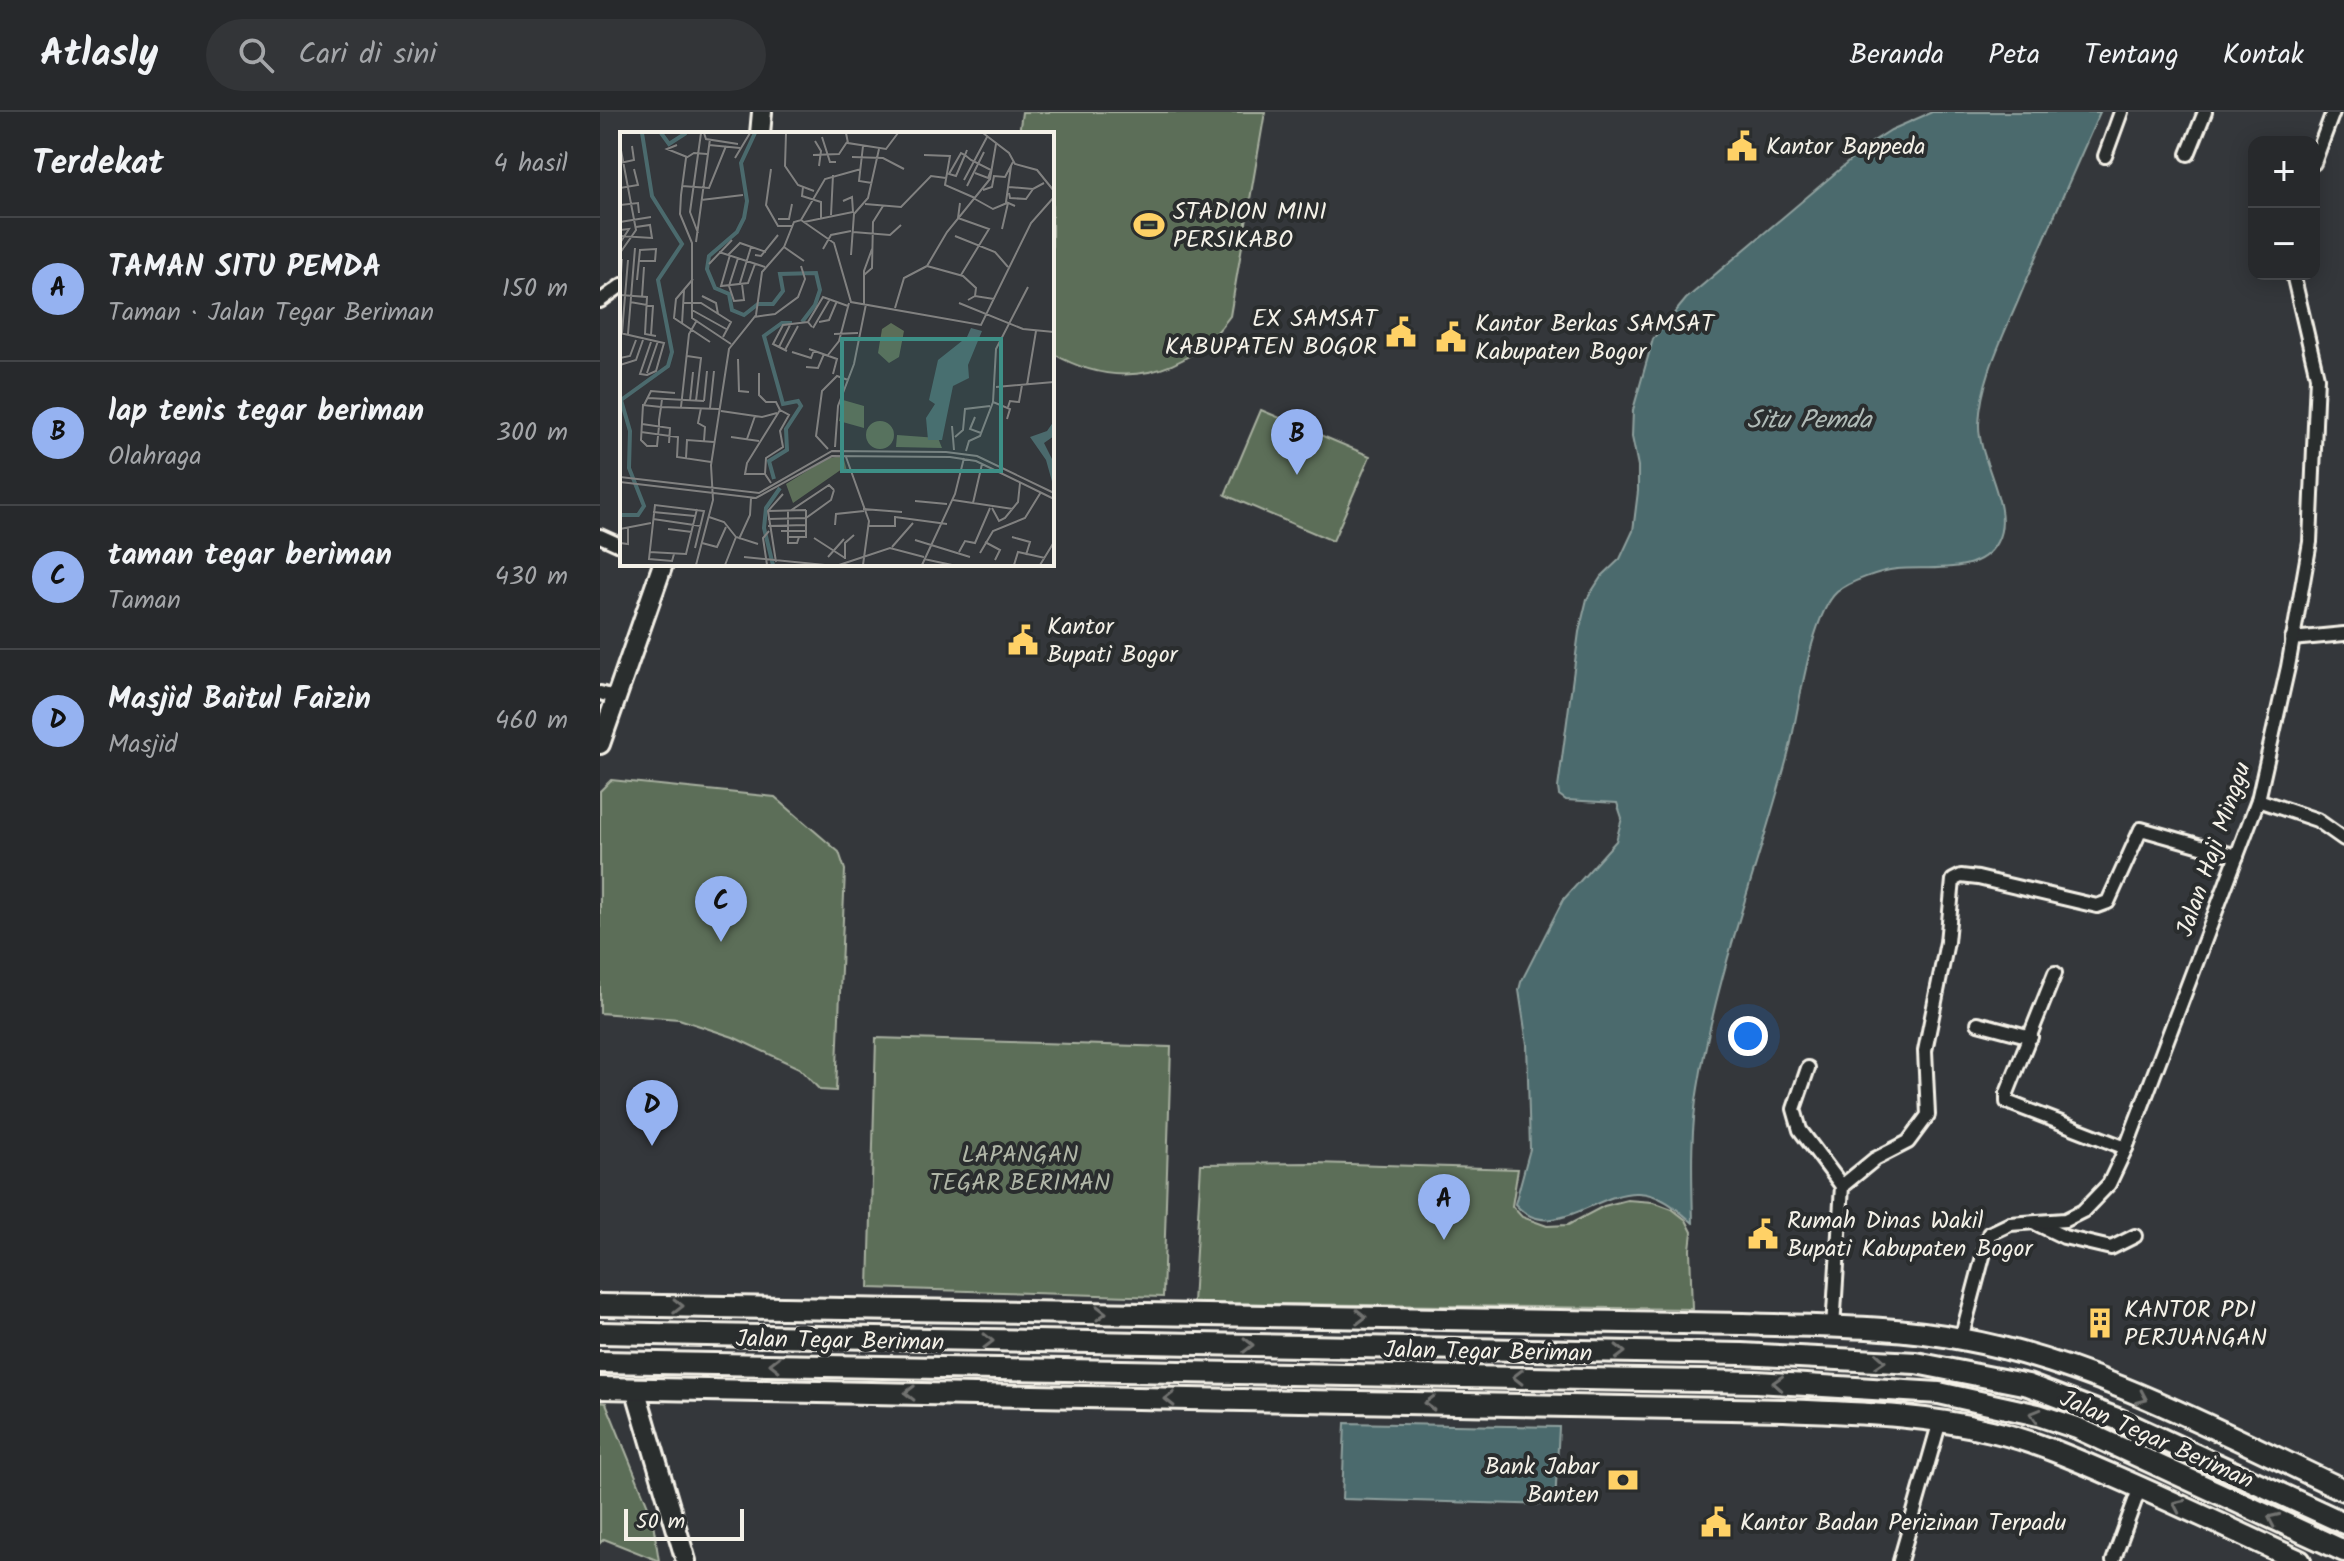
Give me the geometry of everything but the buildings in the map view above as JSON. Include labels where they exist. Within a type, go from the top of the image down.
[{"type":"main road","name":"Jalan Tegar Beriman","points":[[600,1305],[1743,1324],[1905,1331],[2023,1353],[2095,1377],[2344,1490]]},
{"type":"main road","points":[[1742,1354],[1743,1324]]},
{"type":"main road","name":"Jalan Tegar Beriman","points":[[600,1333],[1742,1354],[1916,1363],[2028,1385],[2120,1420],[2344,1523]]},
{"type":"main road","points":[[1479,1349],[1479,1377]]},
{"type":"main road","name":"Jalan Tegar Beriman","points":[[600,1362],[1756,1382],[1939,1393],[1989,1402],[2077,1428],[2344,1551]]},
{"type":"main road","points":[[1324,1401],[1325,1374]]},
{"type":"main road","points":[[600,1388],[1784,1410],[1886,1415],[1940,1421],[2030,1442],[2140,1487],[2300,1561]]},
{"type":"street","points":[[760,132],[762,112]]},
{"type":"street","points":[[2105,156],[2121,112]]},
{"type":"street","points":[[2188,154],[2205,112]]},
{"type":"street","points":[[2320,147],[2333,112]]},
{"type":"street","name":"Jalan Haji Minggu","points":[[1961,1339],[1989,1234],[2010,1224],[2065,1220],[2083,1211],[2109,1184],[2126,1148],[2258,800],[2310,542],[2317,377],[2294,280]]},
{"type":"street","points":[[600,301],[620,286]]},
{"type":"street","points":[[600,536],[620,545]]},
{"type":"street","points":[[600,744],[609,695],[662,566]]},
{"type":"street","points":[[2292,639],[2344,634]]},
{"type":"street","points":[[2258,800],[2317,820],[2344,839]]},
{"type":"street","points":[[1842,1186],[1875,1159],[1908,1142],[1928,1115],[1925,1051],[1947,942],[1953,880],[1961,876],[1978,878],[2097,906],[2108,902],[2141,829],[2237,856]]},
{"type":"street","points":[[2055,973],[2007,1093],[2007,1102],[2126,1148]]},
{"type":"street","points":[[1978,1023],[2031,1037]]},
{"type":"street","points":[[1808,1068],[1794,1109],[1800,1130],[1842,1186],[1833,1328]]},
{"type":"street","points":[[2034,1223],[2064,1237],[2111,1248],[2135,1236]]},
{"type":"street","points":[[635,1388],[686,1561]]},
{"type":"street","points":[[1900,1561],[1940,1421]]},
{"type":"street","points":[[2113,1561],[2140,1487]]},
{"type":"green space","name":"STADION MINI PERSIKABO","points":[[1022,112],[1265,112],[1230,316],[1212,337],[1193,353],[1149,372],[1101,372],[1054,354],[1054,132],[1019,132]]},
{"type":"green space","points":[[1261,410],[1370,456],[1333,541],[1225,495]]},
{"type":"green space","points":[[611,780],[775,797],[839,852],[845,870],[836,1091],[820,1090],[799,1068],[733,1037],[679,1019],[600,1013],[600,791]]},
{"type":"green space","name":"LAPANGAN TEGAR BERIMAN","points":[[876,1038],[1171,1047],[1163,1297],[869,1288]]},
{"type":"green space","points":[[1315,1163],[1518,1169],[1512,1206],[1522,1217],[1547,1226],[1568,1225],[1604,1206],[1627,1200],[1653,1202],[1672,1209],[1686,1220],[1692,1232],[1692,1309],[1193,1303],[1201,1164]]},
{"type":"green space","points":[[600,1402],[606,1403],[652,1516],[659,1561],[604,1539],[600,1543]]},
{"type":"water","name":"Situ Pemda","points":[[1932,112],[2100,112],[1999,346],[1984,392],[1980,438],[2002,515],[1997,542],[1989,553],[1966,565],[1897,569],[1857,580],[1837,592],[1819,622],[1806,667],[1789,751],[1727,960],[1706,1045],[1694,1122],[1693,1223],[1661,1199],[1638,1193],[1606,1200],[1558,1218],[1543,1219],[1529,1215],[1515,1204],[1530,1149],[1527,1044],[1519,990],[1563,900],[1616,841],[1622,818],[1617,803],[1566,800],[1559,795],[1558,788],[1579,632],[1587,599],[1601,577],[1620,559],[1633,531],[1638,466],[1632,437],[1633,410],[1653,339],[1686,299],[1872,142]]},
{"type":"water","points":[[1345,1423],[1559,1427],[1555,1505],[1342,1499]]},
{"type":"place","name":"Kantor Bappeda","points":[[1742,146]]},
{"type":"place","name":"STADION MINI PERSIKABO","points":[[1149,225]]},
{"type":"place","name":"EX SAMSAT KABUPATEN BOGOR","points":[[1401,332]]},
{"type":"place","name":"Kantor Berkas SAMSAT Kabupaten Bogor","points":[[1451,337]]},
{"type":"place","name":"lap tenis tegar beriman","points":[[1297,475]]},
{"type":"place","name":"Kantor Bupati Bogor","points":[[1023,640]]},
{"type":"place","name":"taman tegar beriman","points":[[721,942]]},
{"type":"place","name":"Masjid Baitul Faizin","points":[[652,1146]]},
{"type":"place","name":"Rumah Dinas Wakil Bupati Kabupaten Bogor","points":[[1763,1234]]},
{"type":"place","name":"TAMAN SITU PEMDA","points":[[1444,1240]]},
{"type":"place","name":"KANTOR PDI PERJUANGAN","points":[[2100,1323]]},
{"type":"place","name":"Bank Jabar Banten","points":[[1623,1480]]},
{"type":"place","name":"Kantor Badan Perizinan Terpadu","points":[[1716,1522]]}]
